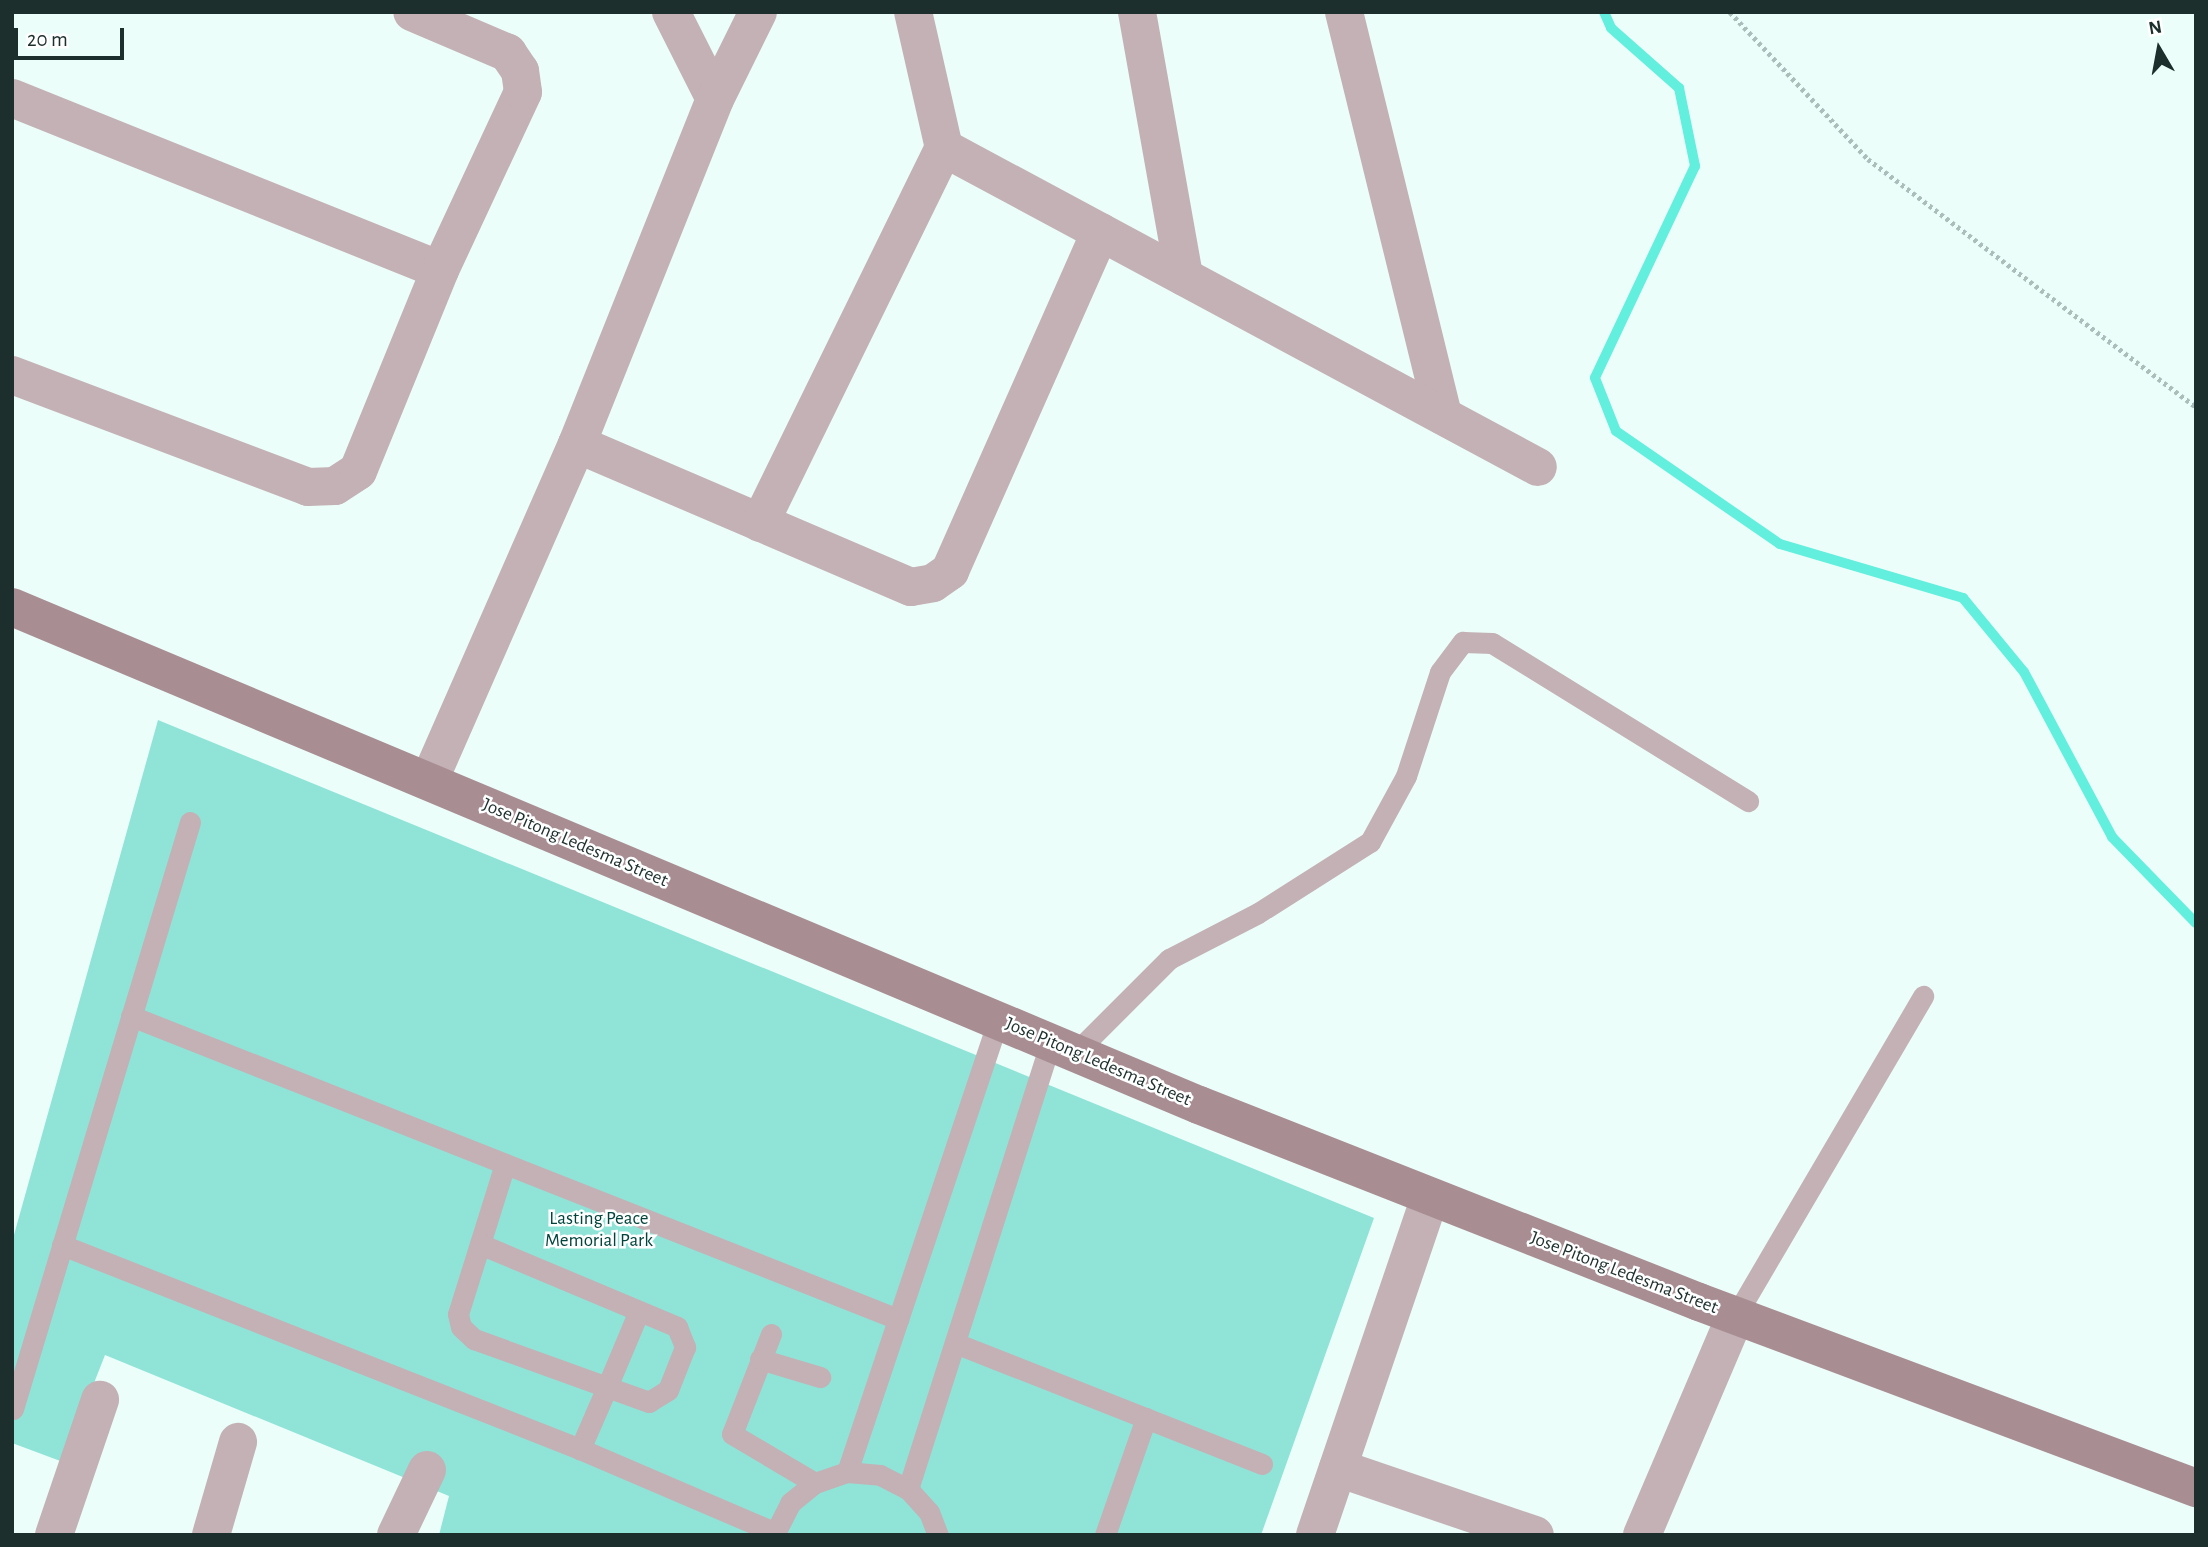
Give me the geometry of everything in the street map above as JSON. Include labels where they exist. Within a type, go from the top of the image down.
[{"type":"main road","name":"Jose Pitong Ledesma Street","points":[[12,607],[1063,1048],[1430,1198],[2196,1488]]},
{"type":"street","points":[[671,12],[715,99]]},
{"type":"street","points":[[429,781],[577,444],[715,99],[758,12]]},
{"type":"street","points":[[761,523],[944,148],[913,12]]},
{"type":"street","points":[[1137,12],[1184,277]]},
{"type":"street","points":[[1344,12],[1443,416]]},
{"type":"street","points":[[12,375],[308,488],[335,486],[358,471],[440,270],[523,92],[520,71],[508,53],[421,14]]},
{"type":"street","points":[[12,98],[440,270]]},
{"type":"street","points":[[944,148],[1538,467]]},
{"type":"street","points":[[577,444],[911,587],[933,583],[950,571],[1100,232]]},
{"type":"street","points":[[1315,1535],[1430,1198]]},
{"type":"street","points":[[1642,1535],[1735,1315]]},
{"type":"street","points":[[54,1535],[100,1400]]},
{"type":"street","points":[[211,1535],[238,1442]]},
{"type":"street","points":[[1338,1468],[1535,1535]]},
{"type":"street","points":[[396,1535],[426,1470]]},
{"type":"lane","points":[[908,1489],[955,1343],[1063,1048],[1169,959],[1258,913],[1370,842],[1406,776],[1440,672],[1463,642],[1492,643],[1748,802]]},
{"type":"lane","points":[[13,1409],[190,822]]},
{"type":"lane","points":[[1735,1315],[1923,996]]},
{"type":"lane","points":[[131,1016],[898,1319]]},
{"type":"lane","points":[[847,1472],[998,1020]]},
{"type":"lane","points":[[480,1244],[677,1326],[683,1335],[685,1347],[668,1390],[649,1402],[474,1339],[461,1327],[458,1314],[505,1164]]},
{"type":"lane","points":[[62,1245],[580,1449],[774,1533],[790,1503],[815,1483],[847,1472],[880,1475],[908,1489],[929,1512],[938,1535]]},
{"type":"lane","points":[[580,1449],[639,1311]]},
{"type":"lane","points":[[771,1334],[732,1434],[815,1483]]},
{"type":"lane","points":[[955,1343],[1262,1464]]},
{"type":"lane","points":[[760,1359],[820,1377]]},
{"type":"lane","points":[[1105,1535],[1146,1418]]},
{"type":"path","points":[[1730,12],[1868,159],[2196,407]]},
{"type":"green space","name":"Lasting Peace Memorial Park","points":[[158,720],[1374,1218],[1261,1535],[439,1535],[449,1496],[105,1355],[63,1462],[12,1443],[12,1242]]},
{"type":"waterway","points":[[1604,12],[1611,28],[1679,88],[1695,166],[1595,378],[1616,431],[1780,544],[1963,598],[2024,672],[2112,837],[2196,923]]}]
